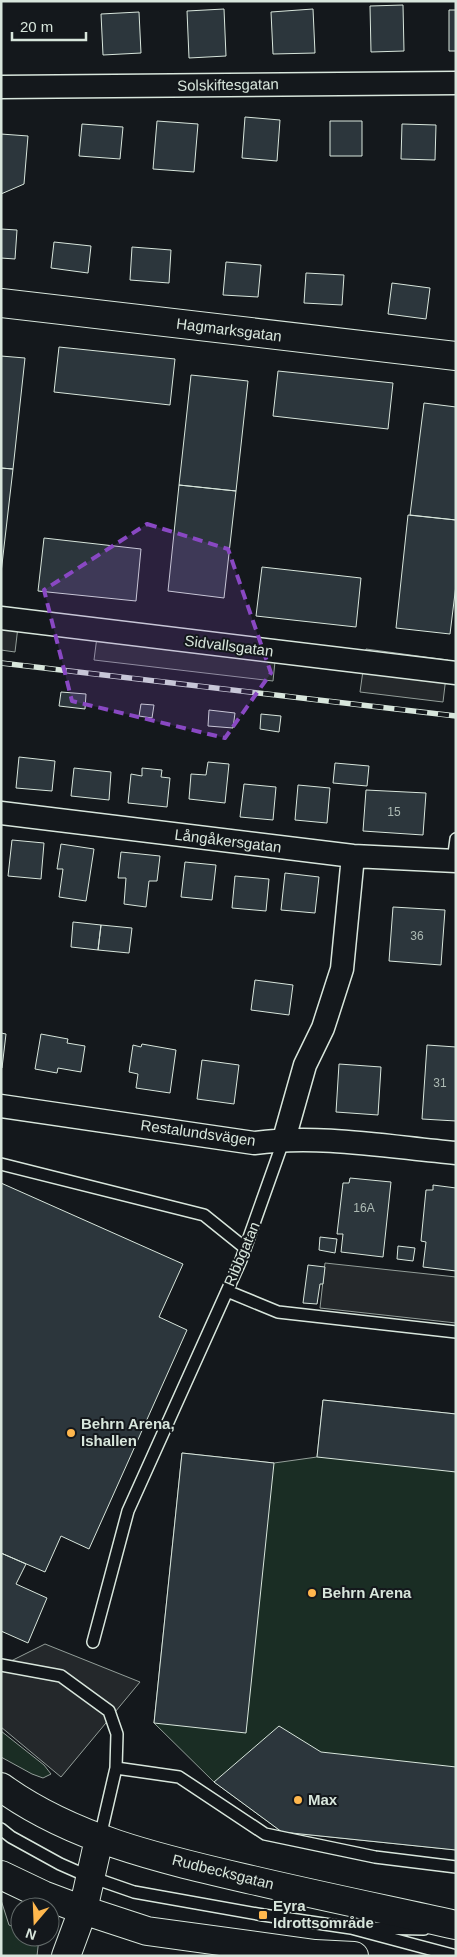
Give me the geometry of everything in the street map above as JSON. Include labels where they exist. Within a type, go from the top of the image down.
[{"type":"main road","name":"Hagmarksgatan","points":[[1,303],[456,356]]},
{"type":"main road","name":"Rudbecksgatan","points":[[1,1787],[45,1814],[99,1839],[210,1870],[456,1925]]},
{"type":"main road","points":[[66,1956],[83,1910],[99,1839]]},
{"type":"main road","points":[[1,1875],[43,1895],[147,1931],[315,1954],[354,1956]]},
{"type":"street","name":"Solskiftesgatan","points":[[1,87],[456,82]]},
{"type":"street","name":"Sidvallsgatan","points":[[1,618],[456,673]]},
{"type":"street","name":"Långåkersgatan","points":[[1,813],[353,856],[454,861]]},
{"type":"street","name":"Ribbgatan","points":[[284,1139],[305,1065],[323,1028],[342,969],[353,856]]},
{"type":"street","name":"Restalundsvägen","points":[[1,1106],[254,1143],[284,1139],[456,1153]]},
{"type":"lane","points":[[454,861],[456,839]]},
{"type":"lane","name":"Ribbgatan","points":[[93,1642],[128,1511],[246,1248],[284,1139]]},
{"type":"lane","points":[[1,1164],[204,1215],[246,1248]]},
{"type":"lane","points":[[227,1291],[278,1312],[456,1332]]},
{"type":"lane","points":[[1,1665],[62,1676],[109,1711],[117,1734],[116,1768],[99,1839]]},
{"type":"lane","points":[[116,1768],[180,1777],[265,1834],[375,1857],[456,1867]]},
{"type":"lane","points":[[1,1830],[60,1864],[134,1892],[177,1901],[351,1928],[456,1956]]},
{"type":"lane","points":[[351,1928],[456,1930]]},
{"type":"highlighted area","points":[[147,524],[228,549],[271,673],[225,738],[72,701],[44,590]]},
{"type":"green space","name":"Behrn Arena","points":[[323,1400],[456,1414],[456,1850],[282,1832],[214,1782],[154,1723],[182,1453],[274,1463],[317,1457]]},
{"type":"green space","points":[[1,1731],[44,1765],[51,1774],[43,1778],[1,1757]]},
{"type":"green space","points":[[1,1900],[10,1925],[10,1947],[38,1947],[37,1956],[1,1956]]},
{"type":"shaded area","points":[[1,607],[20,610],[15,652],[1,650]]},
{"type":"shaded area","points":[[99,621],[277,642],[273,681],[94,660]]},
{"type":"shaded area","points":[[366,649],[448,660],[443,702],[360,692]]},
{"type":"shaded area","points":[[325,1263],[456,1277],[456,1323],[320,1308]]},
{"type":"shaded area","points":[[45,1644],[140,1682],[61,1777],[1,1727],[1,1666]]},
{"type":"building","points":[[403,5],[404,51],[371,52],[370,6]]},
{"type":"building","points":[[224,9],[226,56],[189,58],[187,11]]},
{"type":"building","points":[[313,9],[315,53],[273,54],[271,12]]},
{"type":"building","points":[[449,10],[456,10],[456,51],[449,51]]},
{"type":"building","points":[[139,12],[141,53],[103,55],[101,14]]},
{"type":"building","points":[[245,117],[280,120],[277,161],[242,158]]},
{"type":"building","points":[[157,121],[198,124],[194,172],[153,169]]},
{"type":"building","points":[[330,121],[362,121],[362,156],[330,156]]},
{"type":"building","points":[[82,124],[123,127],[120,159],[79,156]]},
{"type":"building","points":[[402,124],[436,125],[435,160],[401,159]]},
{"type":"building","points":[[1,134],[28,136],[24,184],[1,194]]},
{"type":"building","points":[[1,229],[17,230],[15,259],[1,258]]},
{"type":"building","points":[[54,242],[91,246],[88,273],[51,268]]},
{"type":"building","points":[[132,247],[171,250],[169,283],[130,280]]},
{"type":"building","points":[[226,262],[261,265],[258,297],[223,295]]},
{"type":"building","points":[[306,273],[344,275],[342,305],[304,303]]},
{"type":"building","points":[[392,283],[430,288],[426,319],[388,314]]},
{"type":"building","points":[[59,347],[175,359],[170,405],[54,392]]},
{"type":"building","points":[[1,356],[25,358],[13,469],[1,468]]},
{"type":"building","points":[[278,371],[393,383],[388,429],[273,416]]},
{"type":"building","points":[[191,375],[248,381],[236,491],[179,485]]},
{"type":"building","points":[[424,403],[456,407],[456,520],[410,515]]},
{"type":"building","points":[[1,468],[13,469],[1,573]]},
{"type":"building","points":[[179,485],[236,491],[224,598],[168,591]]},
{"type":"building","points":[[408,515],[456,520],[456,585],[450,634],[396,628]]},
{"type":"building","points":[[44,538],[141,549],[136,601],[38,591]]},
{"type":"building","points":[[262,567],[361,578],[356,627],[256,616]]},
{"type":"building","points":[[61,692],[86,694],[85,709],[59,706]]},
{"type":"building","points":[[141,704],[154,705],[152,718],[139,716]]},
{"type":"building","points":[[209,710],[235,713],[233,728],[208,726]]},
{"type":"building","points":[[261,714],[281,716],[279,732],[260,729]]},
{"type":"building","points":[[19,757],[55,761],[52,791],[16,788]]},
{"type":"building","points":[[208,762],[229,764],[225,803],[189,799],[191,774],[206,775]]},
{"type":"building","points":[[335,763],[369,766],[367,786],[333,783]]},
{"type":"building","points":[[74,768],[111,772],[109,800],[71,796]]},
{"type":"building","points":[[142,768],[162,770],[161,777],[170,778],[167,807],[128,803],[131,774],[142,776]]},
{"type":"building","points":[[244,784],[276,787],[273,820],[240,817]]},
{"type":"building","points":[[298,785],[330,788],[327,823],[295,820]]},
{"type":"building","points":[[366,790],[426,793],[423,835],[363,831]]},
{"type":"building","points":[[12,840],[44,843],[41,879],[8,876]]},
{"type":"building","points":[[61,844],[94,849],[86,901],[59,897],[63,869],[57,869]]},
{"type":"building","points":[[121,852],[160,856],[157,881],[149,881],[146,907],[124,904],[126,878],[118,878]]},
{"type":"building","points":[[185,862],[216,865],[212,900],[181,897]]},
{"type":"building","points":[[285,873],[319,877],[315,913],[281,910]]},
{"type":"building","points":[[235,876],[269,879],[266,911],[232,908]]},
{"type":"building","points":[[393,907],[445,910],[441,965],[389,961]]},
{"type":"building","points":[[73,922],[101,925],[98,950],[71,947]]},
{"type":"building","points":[[101,925],[132,928],[129,953],[98,950]]},
{"type":"building","points":[[255,980],[293,985],[289,1015],[251,1010]]},
{"type":"building","points":[[1,1033],[6,1034],[2,1068],[1,1068]]},
{"type":"building","points":[[41,1034],[68,1039],[67,1043],[85,1046],[81,1072],[58,1068],[57,1073],[35,1069]]},
{"type":"building","points":[[142,1044],[176,1050],[170,1093],[136,1088],[138,1074],[129,1072],[133,1045],[141,1047]]},
{"type":"building","points":[[427,1045],[456,1047],[456,1121],[422,1119]]},
{"type":"building","points":[[202,1060],[239,1065],[234,1104],[197,1099]]},
{"type":"building","points":[[339,1064],[381,1067],[378,1115],[336,1112]]},
{"type":"building","points":[[350,1178],[391,1182],[383,1257],[341,1252],[343,1234],[337,1234],[343,1183],[349,1183]]},
{"type":"building","name":"Behrn Arena, Ishallen","points":[[1,1183],[183,1264],[159,1317],[187,1330],[89,1549],[61,1536],[45,1572],[1,1553]]},
{"type":"building","points":[[433,1185],[456,1188],[456,1271],[423,1267],[426,1242],[421,1241],[426,1190],[433,1190]]},
{"type":"building","points":[[320,1237],[337,1239],[335,1253],[319,1250]]},
{"type":"building","points":[[398,1246],[415,1248],[413,1261],[397,1259]]},
{"type":"building","points":[[308,1265],[325,1267],[323,1284],[320,1284],[317,1304],[303,1303]]},
{"type":"building","points":[[323,1400],[456,1414],[456,1472],[317,1457]]},
{"type":"building","points":[[182,1453],[274,1463],[246,1733],[154,1723]]},
{"type":"building","points":[[1,1553],[26,1564],[16,1584],[47,1598],[28,1643],[1,1631]]},
{"type":"building","points":[[279,1726],[321,1752],[456,1767],[456,1850],[282,1832],[214,1782]]},
{"type":"railway","points":[[1,663],[456,716]]},
{"type":"place","name":"Behrn Arena, Ishallen","points":[[71,1433]]},
{"type":"place","name":"Behrn Arena","points":[[312,1593]]},
{"type":"place","name":"Max","points":[[298,1800]]},
{"type":"place","name":"Eyra Idrottsområde","points":[[263,1915]]}]
